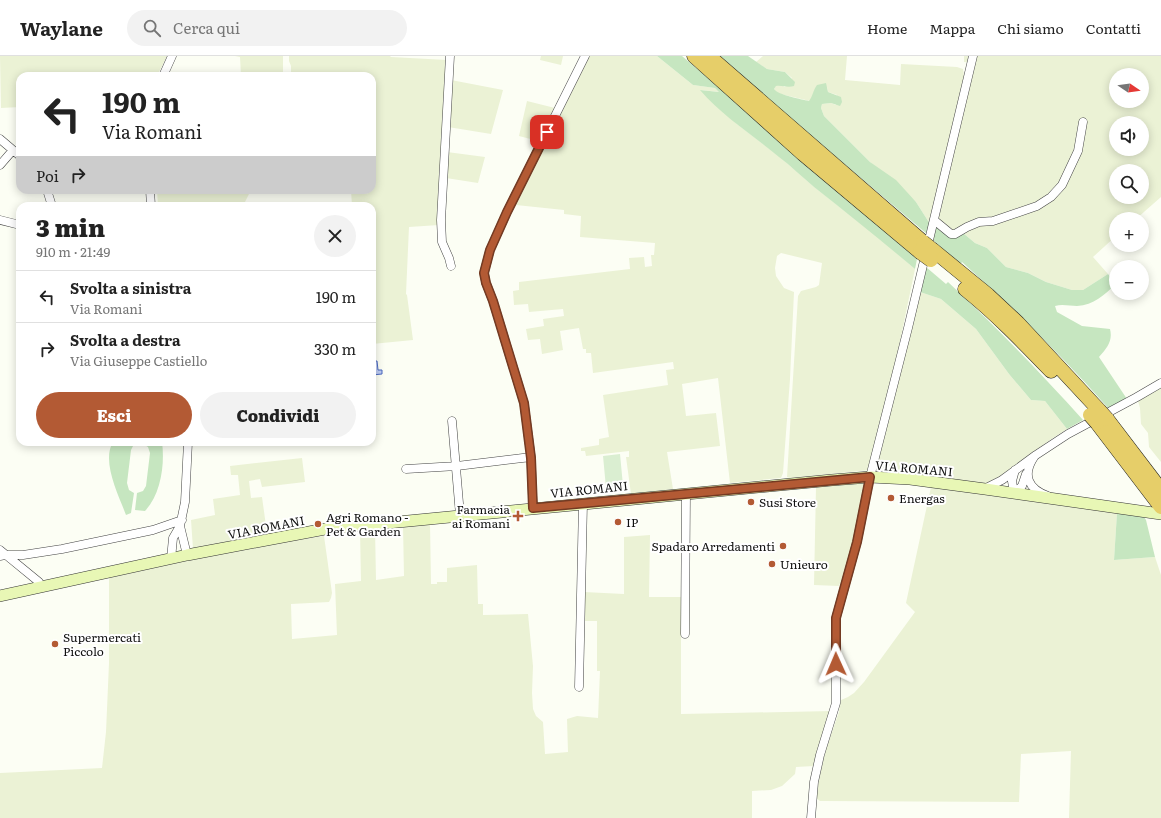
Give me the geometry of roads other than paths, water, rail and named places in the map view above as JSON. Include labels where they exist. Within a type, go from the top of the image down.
[{"type":"highway","points":[[694,56],[802,154],[926,251],[988,295],[1018,323],[1098,417],[1160,503]]},
{"type":"highway","points":[[709,56],[926,251]]},
{"type":"street","points":[[165,72],[172,56]]},
{"type":"street","points":[[450,56],[441,220],[442,242],[451,266]]},
{"type":"street","points":[[533,508],[531,458],[524,403],[484,273],[490,250],[507,212],[585,56]]},
{"type":"street","points":[[811,818],[814,782],[820,755],[834,712],[836,695],[836,618],[857,542],[870,477],[908,328],[973,56]]},
{"type":"street","points":[[934,220],[951,234],[955,234],[979,222],[993,221],[1037,206],[1051,197],[1062,185],[1076,157],[1083,122]]},
{"type":"street","points":[[0,139],[16,153]]},
{"type":"street","points":[[0,165],[13,150]]},
{"type":"street","points":[[0,220],[16,224]]},
{"type":"street","points":[[985,489],[1002,480],[1036,455],[1073,431],[1161,383]]},
{"type":"street","points":[[452,421],[460,515]]},
{"type":"street","points":[[187,555],[181,523],[185,495],[188,446]]},
{"type":"street","points":[[1014,493],[1022,486],[1027,471],[1036,455]]},
{"type":"street","points":[[406,469],[457,466],[531,458]]},
{"type":"street","points":[[1014,493],[1012,481],[1015,470]]},
{"type":"street","points":[[1027,471],[1030,482],[1033,486],[1043,494],[1054,498]]},
{"type":"street","name":"VIA ROMANI","points":[[0,596],[187,555],[325,529],[686,493],[870,477],[910,479],[1054,498],[1160,503]]},
{"type":"street","points":[[685,634],[686,493]]},
{"type":"street","points":[[579,687],[583,503]]},
{"type":"street","points":[[2,554],[23,555],[153,530],[181,523]]},
{"type":"street","points":[[171,559],[173,538],[181,523]]},
{"type":"street","points":[[153,530],[173,538]]},
{"type":"street","points":[[2,554],[39,582],[40,587]]},
{"type":"water","points":[[376,361],[378,370],[382,370],[382,374],[376,375]]},
{"type":"place","name":"Energas","points":[[891,498]]},
{"type":"place","name":"Susi Store","points":[[751,502]]},
{"type":"place","name":"Farmacia ai Romani","points":[[518,516]]},
{"type":"place","name":"IP","points":[[618,522]]},
{"type":"place","name":"Agri Romano - Pet & Garden","points":[[318,524]]},
{"type":"place","name":"Spadaro Arredamenti","points":[[783,546]]},
{"type":"place","name":"Unieuro","points":[[772,564]]},
{"type":"place","name":"Supermercati Piccolo","points":[[55,644]]}]
